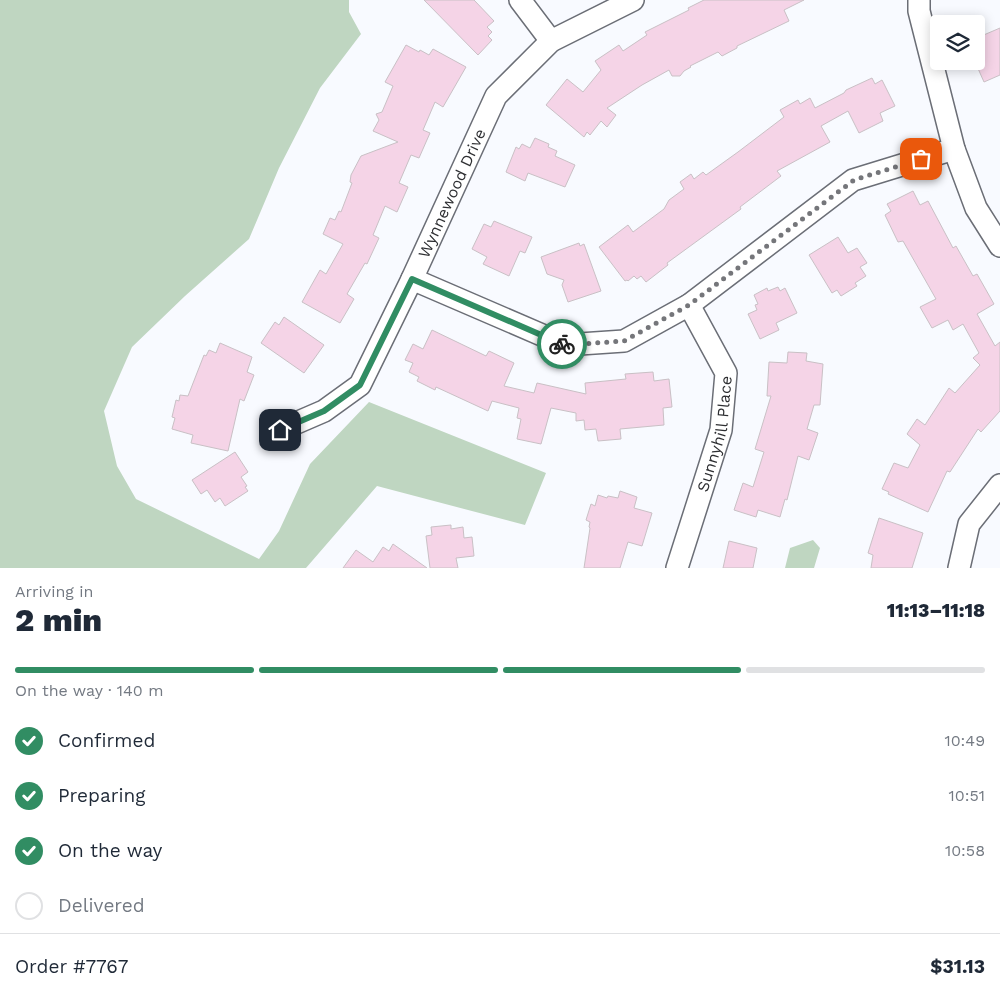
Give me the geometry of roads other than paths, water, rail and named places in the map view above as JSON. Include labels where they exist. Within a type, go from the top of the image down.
[{"type":"street","points":[[520,0],[551,41]]},
{"type":"street","name":"Wynnewood Drive","points":[[280,430],[324,411],[360,385],[412,279],[496,96],[551,41],[633,0]]},
{"type":"street","points":[[919,0],[919,11],[954,149],[976,208],[1000,246]]},
{"type":"street","points":[[412,279],[565,345],[624,341],[689,305],[854,180],[954,149]]},
{"type":"street","name":"Sunnyhill Place","points":[[677,568],[721,430],[726,373],[689,305]]},
{"type":"street","points":[[959,568],[969,524],[1000,485]]}]
